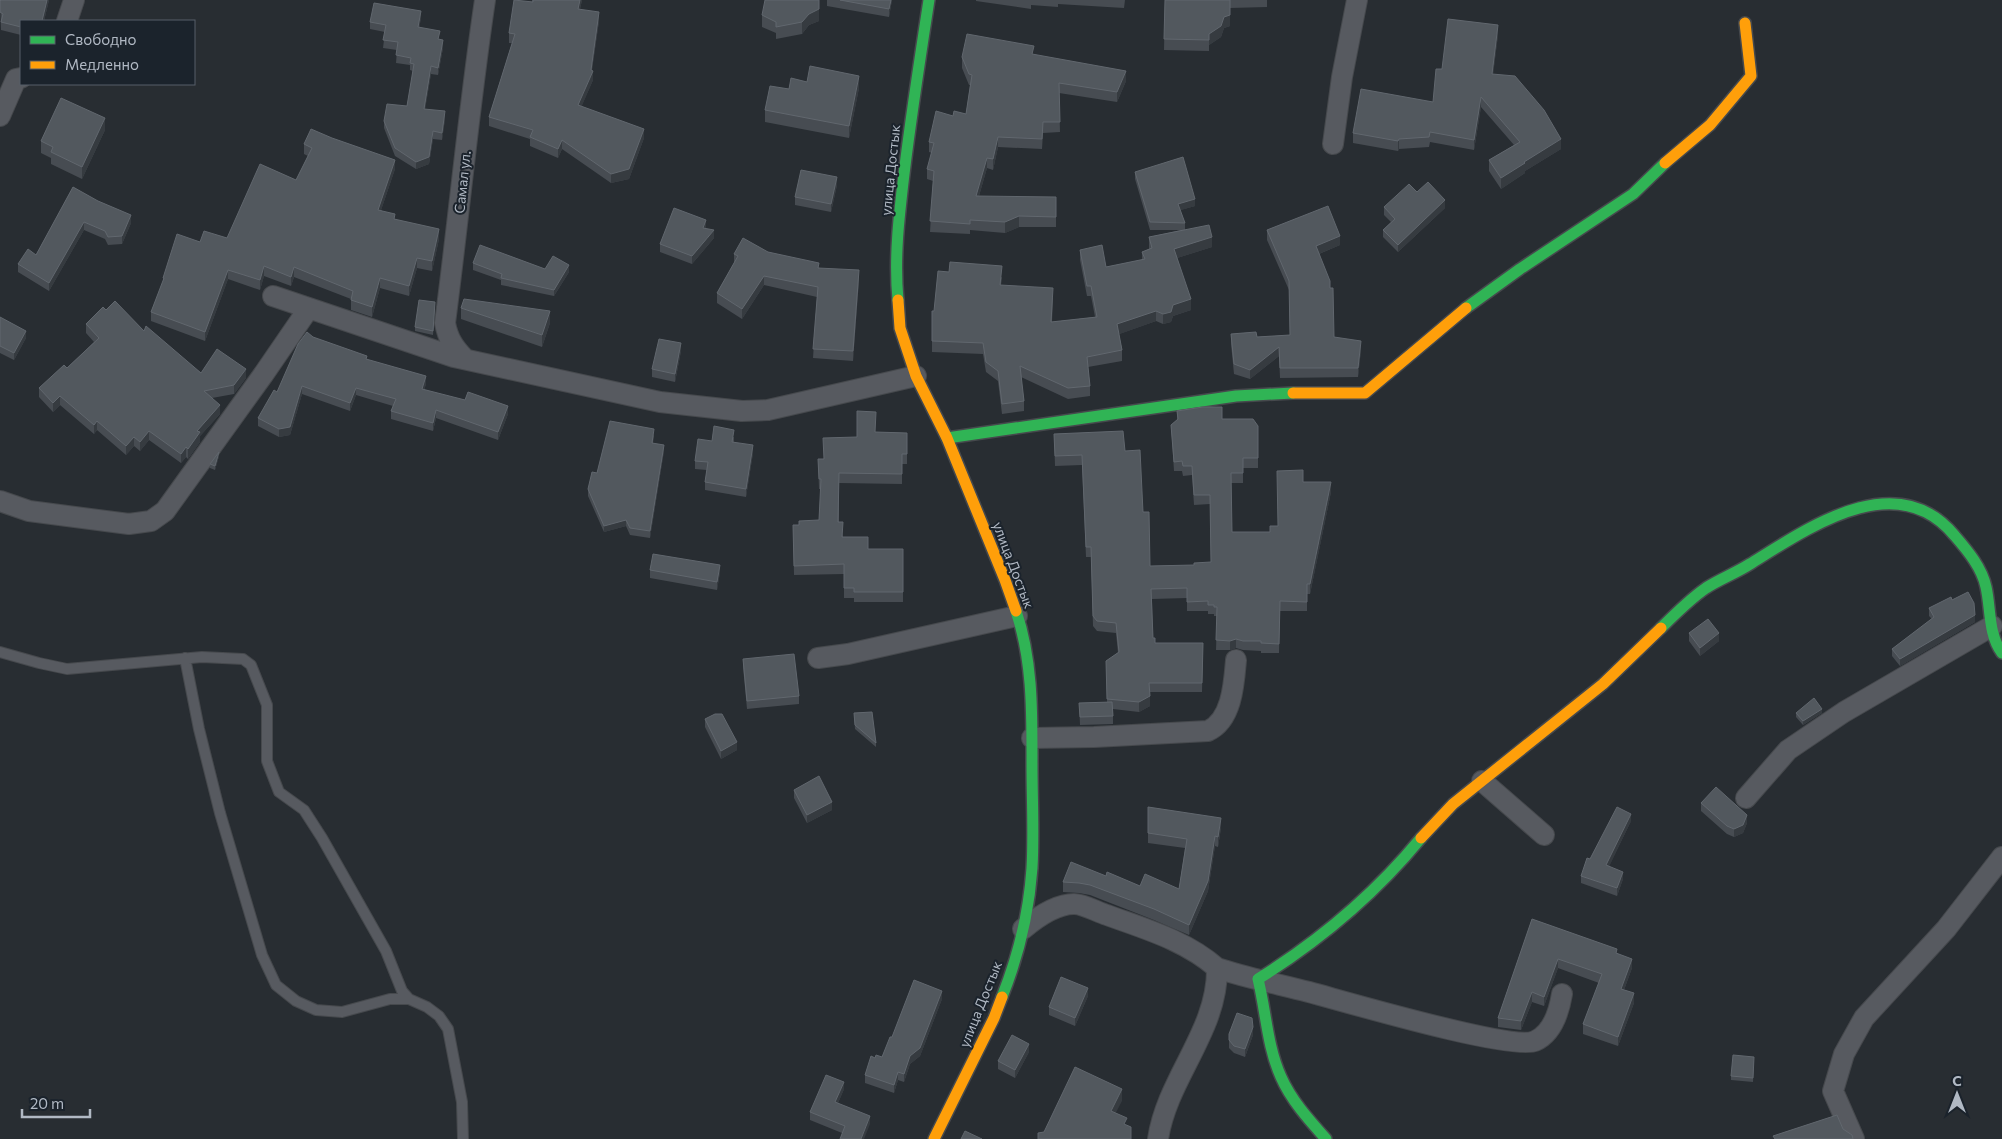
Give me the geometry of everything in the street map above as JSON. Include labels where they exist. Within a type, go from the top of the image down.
[{"type":"street","points":[[67,20],[74,0]]},
{"type":"street","name":"Самал ул.","points":[[465,359],[447,336],[445,323],[459,217],[468,125],[485,0]]},
{"type":"street","name":"улица Достык","points":[[930,0],[913,98],[900,220],[896,278],[900,328],[916,376],[948,438],[1005,580],[1017,616],[1032,690],[1032,868],[1023,929],[1011,974],[994,1018],[934,1139]]},
{"type":"street","points":[[1333,144],[1342,77],[1356,0]]},
{"type":"street","points":[[948,438],[1236,396],[1302,392],[1365,393],[1469,306],[1633,194],[1678,151],[1710,125],[1751,76],[1745,23]]},
{"type":"street","points":[[0,116],[16,79],[20,78]]},
{"type":"street","points":[[273,296],[465,359],[660,402],[742,411],[768,410],[916,376]]},
{"type":"street","points":[[0,501],[28,511],[75,516],[108,523],[129,524],[151,521],[165,511],[264,375],[309,308]]},
{"type":"street","points":[[1258,979],[1290,960],[1338,920],[1397,866],[1451,806],[1606,682],[1700,592],[1795,536],[1853,508],[1882,502],[1902,503],[1922,509],[1938,517],[1975,560],[1985,582],[1995,618],[2000,651]]},
{"type":"street","points":[[818,658],[848,654],[1017,616]]},
{"type":"street","points":[[1746,798],[1788,750],[1844,712],[1918,667],[1967,641],[1995,618]]},
{"type":"street","points":[[1967,641],[1978,642],[2000,651]]},
{"type":"street","points":[[1032,738],[1094,737],[1208,730],[1216,727],[1222,720],[1234,687],[1236,660]]},
{"type":"street","points":[[1482,781],[1544,835]]},
{"type":"street","points":[[1854,1139],[1833,1091],[1844,1054],[1864,1018],[1946,929],[2002,857]]},
{"type":"street","points":[[1023,929],[1037,918],[1054,909],[1074,904],[1169,938],[1204,956],[1217,968],[1442,1028],[1517,1043],[1534,1042],[1549,1031],[1559,1010],[1562,994]]},
{"type":"street","points":[[1158,1139],[1160,1124],[1174,1087],[1189,1061],[1210,1015],[1217,983],[1217,968]]},
{"type":"street","points":[[1258,979],[1273,1050],[1281,1076],[1293,1099],[1326,1139]]},
{"type":"lane","points":[[0,652],[39,664],[67,669],[185,658],[230,657],[243,659],[251,665],[267,705],[267,761],[279,792],[304,810],[309,817],[386,951],[402,991],[409,999]]},
{"type":"lane","points":[[185,658],[199,729],[220,813],[262,955],[276,985],[296,1001],[316,1010],[342,1012],[390,999],[409,999],[427,1007],[439,1016],[448,1029],[462,1102],[463,1139]]},
{"type":"building","points":[[47,0],[42,20],[20,20],[20,27],[1,22],[3,14],[0,12],[0,1]]},
{"type":"building","points":[[514,0],[533,2],[533,0],[580,0],[578,9],[599,12],[591,70],[593,71],[578,105],[644,129],[629,169],[611,174],[562,140],[558,149],[530,137],[533,130],[489,117],[515,34],[509,33]]},
{"type":"building","points":[[765,0],[819,0],[819,9],[809,14],[802,22],[776,27],[776,22],[762,15]]},
{"type":"building","points":[[840,0],[891,0],[889,9]]},
{"type":"building","points":[[1165,0],[1230,0],[1230,15],[1224,17],[1221,26],[1209,34],[1209,40],[1164,39]]},
{"type":"building","points":[[374,3],[421,11],[418,27],[440,31],[438,39],[443,40],[438,68],[431,66],[424,109],[445,111],[442,133],[433,131],[429,157],[416,162],[395,148],[384,121],[387,104],[407,106],[414,64],[410,63],[411,58],[396,55],[398,42],[383,40],[386,25],[370,22]]},
{"type":"building","points":[[1448,19],[1498,25],[1492,74],[1515,76],[1544,110],[1561,139],[1501,178],[1489,160],[1520,142],[1481,97],[1474,140],[1430,132],[1429,137],[1399,139],[1398,141],[1353,133],[1361,89],[1433,102],[1436,69],[1442,69]]},
{"type":"building","points":[[967,34],[1034,46],[1032,54],[1126,71],[1117,92],[1059,83],[1060,122],[1043,122],[1042,139],[998,137],[993,159],[987,158],[976,196],[1056,197],[1056,217],[1019,216],[1005,222],[970,220],[970,224],[930,221],[934,171],[927,169],[934,143],[929,142],[936,111],[953,116],[954,111],[966,114],[972,75],[969,74],[962,57]]},
{"type":"building","points":[[810,66],[859,76],[849,126],[765,110],[770,86],[789,89],[791,78],[807,82]]},
{"type":"building","points":[[61,98],[105,118],[82,167],[51,152],[53,147],[41,141]]},
{"type":"building","points":[[311,129],[395,160],[378,210],[395,214],[394,219],[439,229],[432,261],[417,258],[409,286],[380,278],[372,307],[351,300],[353,291],[294,267],[291,277],[264,266],[260,280],[228,270],[205,332],[151,312],[164,278],[177,234],[200,242],[204,231],[227,238],[260,164],[296,180],[312,148],[304,144]]},
{"type":"building","points":[[1183,157],[1195,199],[1178,204],[1185,223],[1150,222],[1135,172]]},
{"type":"building","points":[[801,170],[837,177],[831,204],[795,197]]},
{"type":"building","points":[[1428,182],[1445,200],[1398,245],[1383,230],[1395,219],[1384,207],[1409,184],[1417,192]]},
{"type":"building","points":[[73,187],[98,201],[131,215],[122,236],[108,237],[105,231],[84,222],[49,283],[18,264],[28,249],[36,255]]},
{"type":"building","points":[[1328,206],[1340,236],[1316,246],[1330,281],[1330,288],[1333,288],[1334,337],[1361,341],[1358,368],[1280,368],[1279,347],[1250,370],[1234,364],[1231,334],[1256,332],[1257,337],[1290,335],[1289,281],[1267,230]]},
{"type":"building","points":[[674,208],[706,220],[703,228],[714,230],[692,256],[660,244]]},
{"type":"building","points":[[1209,225],[1212,237],[1174,249],[1191,299],[1173,305],[1171,312],[1163,314],[1156,311],[1117,324],[1122,350],[1087,357],[1090,386],[1068,388],[1020,366],[1024,401],[1002,404],[998,371],[986,362],[983,343],[932,341],[932,311],[934,311],[938,271],[949,272],[950,262],[1002,266],[1000,285],[1053,288],[1051,322],[1097,317],[1091,286],[1087,286],[1080,250],[1102,245],[1106,267],[1145,259],[1142,252],[1152,248],[1149,237]]},
{"type":"building","points":[[743,238],[768,252],[819,263],[818,268],[859,270],[853,351],[813,349],[818,287],[764,276],[742,309],[717,293],[738,256],[734,254]]},
{"type":"building","points":[[480,245],[545,269],[553,256],[569,265],[554,290],[501,278],[502,274],[473,263]]},
{"type":"building","points":[[464,299],[550,311],[542,335],[461,308]]},
{"type":"building","points":[[419,300],[435,302],[433,331],[415,327]]},
{"type":"building","points":[[115,301],[144,331],[146,326],[201,373],[217,349],[246,369],[234,385],[204,391],[220,405],[197,431],[200,432],[188,449],[186,447],[181,454],[149,431],[140,442],[134,437],[126,446],[97,421],[94,425],[60,396],[53,403],[39,388],[64,365],[67,368],[99,338],[86,324],[103,307],[106,310]]},
{"type":"building","points":[[0,317],[26,331],[14,353],[0,346]]},
{"type":"building","points":[[307,332],[313,337],[367,356],[366,359],[426,376],[422,389],[465,400],[468,392],[508,406],[498,432],[436,410],[433,423],[391,411],[396,399],[356,388],[350,403],[302,386],[290,427],[279,429],[258,418],[274,390],[277,392],[298,344]]},
{"type":"building","points":[[659,339],[681,343],[675,374],[652,369]]},
{"type":"building","points":[[1203,407],[1222,407],[1222,419],[1253,419],[1258,426],[1258,458],[1243,458],[1243,473],[1231,473],[1232,532],[1270,532],[1270,526],[1278,526],[1277,471],[1303,470],[1303,482],[1331,482],[1310,584],[1307,584],[1307,602],[1280,601],[1279,644],[1236,639],[1230,641],[1216,640],[1217,607],[1208,605],[1208,601],[1187,602],[1187,588],[1151,589],[1153,638],[1155,638],[1155,643],[1203,643],[1202,683],[1149,683],[1150,696],[1139,702],[1107,699],[1106,661],[1119,652],[1116,623],[1097,621],[1093,616],[1091,547],[1086,547],[1082,455],[1055,456],[1054,434],[1123,431],[1125,451],[1140,450],[1143,512],[1149,512],[1150,566],[1194,565],[1194,563],[1211,562],[1210,495],[1194,495],[1192,466],[1183,466],[1182,461],[1174,462],[1171,425],[1178,419],[1177,411]]},
{"type":"building","points":[[857,411],[876,412],[875,432],[907,433],[907,454],[902,454],[902,474],[839,473],[838,522],[843,522],[842,537],[868,537],[868,549],[903,549],[903,592],[854,592],[854,588],[844,588],[844,564],[794,566],[793,525],[799,525],[799,521],[819,520],[821,479],[819,479],[818,459],[824,459],[823,438],[857,437]]},
{"type":"building","points":[[610,421],[654,429],[652,443],[664,445],[650,531],[630,528],[626,520],[604,526],[588,489],[592,472],[597,473]]},
{"type":"building","points":[[714,426],[734,430],[732,442],[753,445],[746,489],[705,482],[708,462],[695,461],[698,439],[712,441]]},
{"type":"building","points":[[219,452],[215,466],[210,464]]},
{"type":"building","points":[[653,554],[720,565],[717,582],[650,570]]},
{"type":"building","points":[[1968,592],[1974,603],[1975,615],[1900,659],[1892,649],[1934,617],[1929,608],[1951,597],[1952,600]]},
{"type":"building","points":[[1708,619],[1719,633],[1700,648],[1689,633]]},
{"type":"building","points":[[794,654],[799,696],[747,701],[743,659]]},
{"type":"building","points":[[1814,698],[1822,709],[1803,721],[1796,713]]},
{"type":"building","points":[[1112,702],[1113,716],[1080,717],[1079,703]]},
{"type":"building","points":[[872,712],[876,743],[855,725],[854,713]]},
{"type":"building","points":[[715,714],[722,714],[737,742],[721,751],[705,719]]},
{"type":"building","points":[[819,776],[832,802],[807,815],[794,790]]},
{"type":"building","points":[[1716,787],[1747,815],[1743,825],[1734,829],[1727,826],[1701,803]]},
{"type":"building","points":[[1148,807],[1221,818],[1218,837],[1215,836],[1208,881],[1189,925],[1154,909],[1090,885],[1063,882],[1071,862],[1106,876],[1107,872],[1140,886],[1145,874],[1179,889],[1187,839],[1148,833]]},
{"type":"building","points":[[1617,807],[1631,814],[1606,865],[1623,872],[1617,888],[1581,876],[1587,858],[1590,859]]},
{"type":"building","points":[[1532,919],[1617,949],[1616,953],[1632,959],[1621,989],[1634,993],[1618,1037],[1583,1024],[1602,974],[1558,959],[1544,997],[1532,992],[1521,1021],[1498,1018]]},
{"type":"building","points":[[1061,977],[1088,988],[1075,1018],[1049,1007]]},
{"type":"building","points":[[914,980],[942,991],[920,1048],[910,1056],[904,1074],[898,1072],[894,1085],[865,1075],[871,1056],[875,1058],[876,1055],[882,1057],[890,1037],[892,1037]]},
{"type":"building","points":[[1237,1013],[1252,1018],[1253,1027],[1245,1049],[1234,1046],[1229,1040],[1229,1034]]},
{"type":"building","points":[[1012,1035],[1029,1044],[1015,1070],[998,1061]]},
{"type":"building","points":[[1733,1055],[1754,1057],[1753,1078],[1731,1076]]},
{"type":"building","points":[[1075,1067],[1122,1089],[1111,1111],[1127,1118],[1124,1124],[1131,1127],[1131,1139],[1038,1139],[1038,1133],[1044,1132]]},
{"type":"building","points":[[826,1075],[844,1082],[835,1102],[870,1116],[861,1139],[840,1139],[845,1126],[810,1112]]},
{"type":"building","points":[[1837,1115],[1843,1129],[1852,1135],[1853,1139],[1775,1139],[1773,1136]]},
{"type":"building","points":[[965,1131],[982,1139],[961,1139]]},
{"type":"traffic: fast","points":[[898,300],[897,253],[900,206],[929,0]]},
{"type":"traffic: fast","points":[[1466,308],[1520,269],[1633,194],[1665,163]]},
{"type":"traffic: fast","points":[[947,438],[1236,396],[1293,393]]},
{"type":"traffic: fast","points":[[1661,628],[1706,588],[1745,567],[1798,534],[1852,510],[1880,504],[1907,505],[1932,515],[1955,536],[1974,560],[1984,580],[1988,595],[1992,630],[1997,646],[2002,653]]},
{"type":"traffic: fast","points":[[1002,997],[1022,934],[1031,885],[1033,855],[1032,726],[1029,668],[1022,630],[1016,611]]},
{"type":"traffic: fast","points":[[1326,1139],[1295,1102],[1281,1077],[1270,1041],[1258,979],[1303,949],[1345,915],[1385,878],[1421,838]]},
{"type":"traffic: slow","points":[[1665,163],[1710,125],[1751,76],[1745,23]]},
{"type":"traffic: slow","points":[[898,300],[900,328],[916,376],[947,438],[1016,611]]},
{"type":"traffic: slow","points":[[1293,393],[1365,393],[1466,308]]},
{"type":"traffic: slow","points":[[1421,838],[1453,804],[1603,684],[1661,628]]},
{"type":"traffic: slow","points":[[934,1139],[994,1018],[1002,997]]}]
